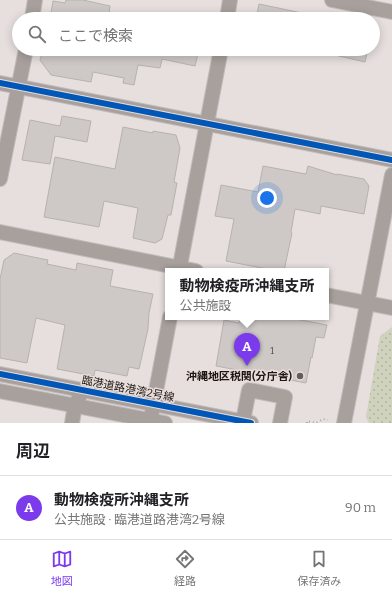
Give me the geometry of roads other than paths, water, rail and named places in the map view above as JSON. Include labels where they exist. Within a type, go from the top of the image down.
[{"type":"street","points":[[33,12],[35,0]]},
{"type":"street","points":[[228,12],[230,0]]},
{"type":"street","points":[[332,0],[392,12]]},
{"type":"street","points":[[0,179],[25,56]]},
{"type":"street","points":[[179,268],[220,56]]},
{"type":"street","points":[[0,83],[392,160]]},
{"type":"street","points":[[344,423],[392,176]]},
{"type":"street","points":[[0,232],[174,268]]},
{"type":"street","points":[[329,296],[392,308]]},
{"type":"street","points":[[151,420],[169,320]]},
{"type":"street","name":"臨港道路港湾2号線","points":[[0,374],[247,422]]},
{"type":"street","points":[[0,390],[165,423]]},
{"type":"street","points":[[72,423],[75,405],[82,390]]},
{"type":"street","points":[[247,422],[249,390],[285,397],[280,423]]},
{"type":"place","name":"動物検疫所沖縄支所","points":[[247,366]]},
{"type":"place","name":"沖縄地区税関(分庁舎)","points":[[300,376]]}]
